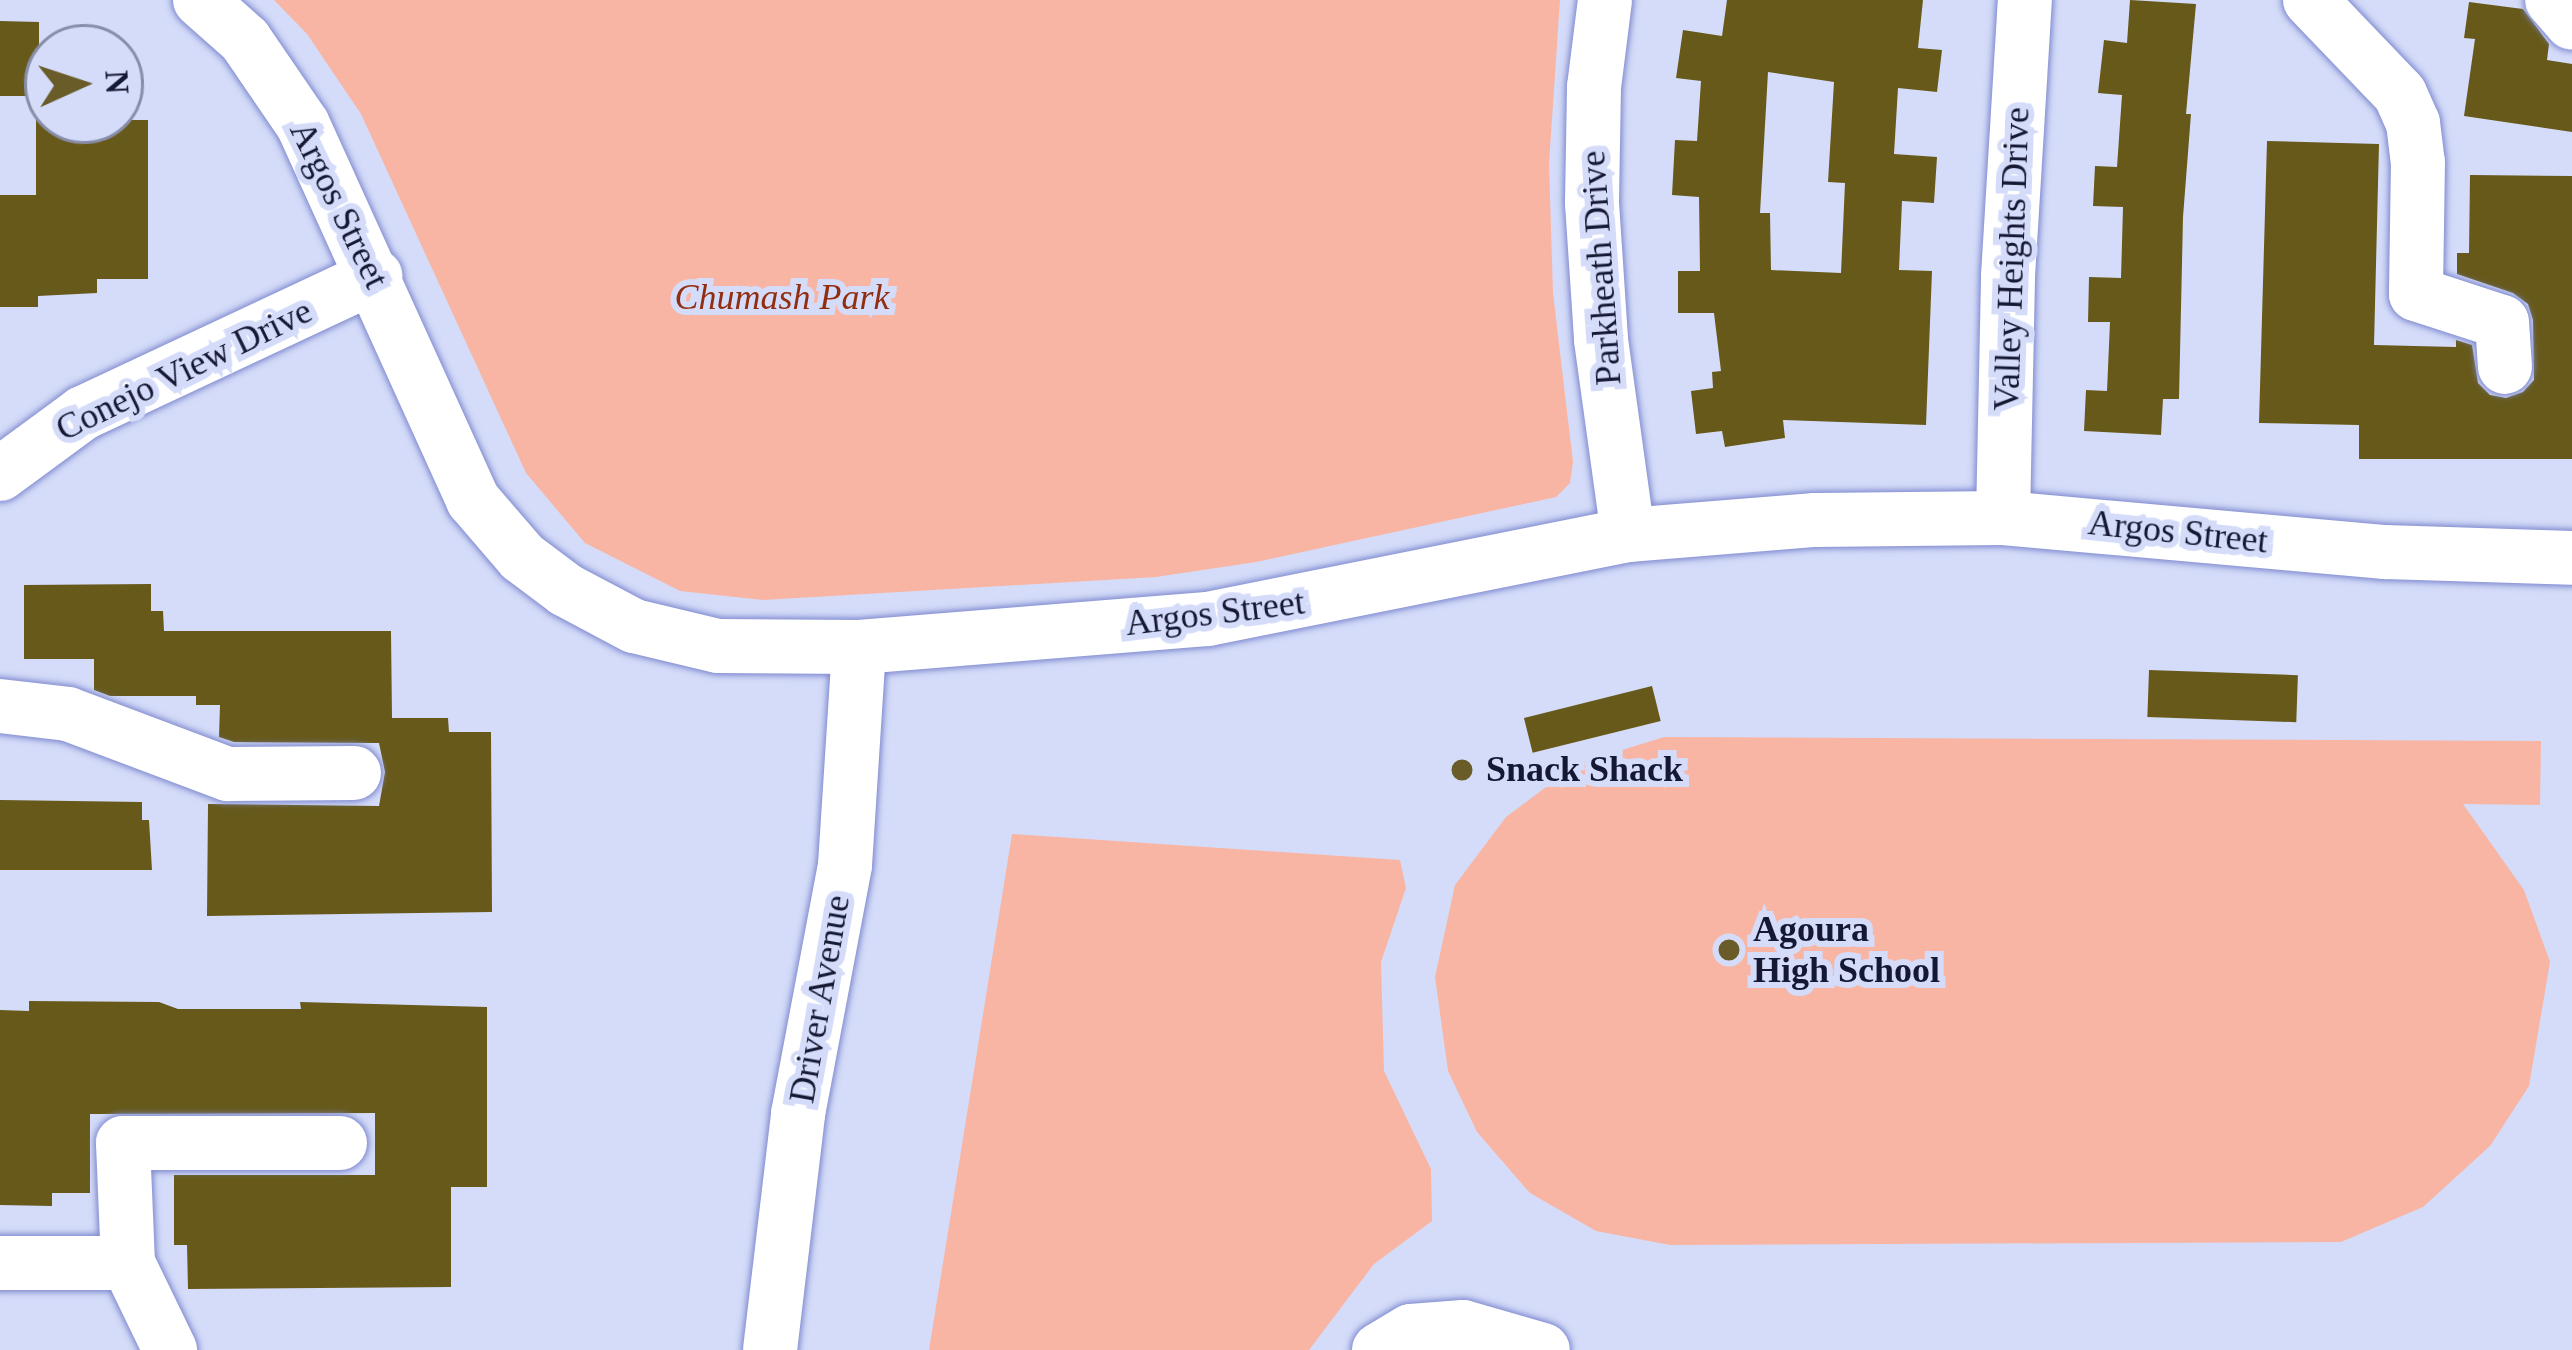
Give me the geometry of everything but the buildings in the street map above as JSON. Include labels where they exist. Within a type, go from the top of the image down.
[{"type":"street","name":"Argos Street","points":[[200,0],[244,40],[303,124],[473,500],[522,556],[566,590],[634,626],[718,646],[859,647],[1208,620],[1628,535],[1815,520],[2003,518],[2385,552],[2572,558]]},
{"type":"street","name":"Parkheath Drive","points":[[1606,0],[1594,87],[1592,202],[1601,340],[1628,535]]},
{"type":"street","name":"Valley Heights Drive","points":[[2003,518],[2008,276],[2025,0]]},
{"type":"street","points":[[2552,0],[2572,23]]},
{"type":"street","points":[[2310,2],[2400,94],[2414,123],[2416,294],[2502,322],[2504,367]]},
{"type":"street","name":"Conejo View Drive","points":[[0,474],[83,412],[375,276]]},
{"type":"street","name":"Driver Avenue","points":[[770,1350],[798,1114],[845,865],[859,647]]},
{"type":"street","points":[[0,706],[68,714],[228,774],[354,773]]},
{"type":"street","points":[[170,1350],[128,1263],[123,1143],[340,1143]]},
{"type":"street","points":[[0,1263],[128,1263]]},
{"type":"street","points":[[1379,1350],[1412,1331],[1462,1327],[1543,1350]]},
{"type":"green space","name":"Chumash Park","points":[[274,0],[1560,0],[1549,164],[1553,293],[1573,462],[1570,483],[1556,497],[1256,562],[1156,577],[763,600],[680,591],[585,543],[526,473],[361,114],[307,34]]},
{"type":"green space","points":[[1664,737],[2541,741],[2540,805],[2463,804],[2524,890],[2550,962],[2529,1086],[2490,1146],[2423,1207],[2341,1242],[1670,1245],[1596,1231],[1530,1193],[1477,1132],[1448,1071],[1435,977],[1455,885],[1506,817],[1577,764]]},
{"type":"green space","points":[[1012,834],[1400,860],[1406,888],[1381,962],[1384,1071],[1431,1169],[1432,1221],[1374,1264],[1309,1350],[929,1350]]},
{"type":"place","name":"Snack Shack","points":[[1462,770]]},
{"type":"place","name":"Agoura High School","points":[[1729,950]]}]
